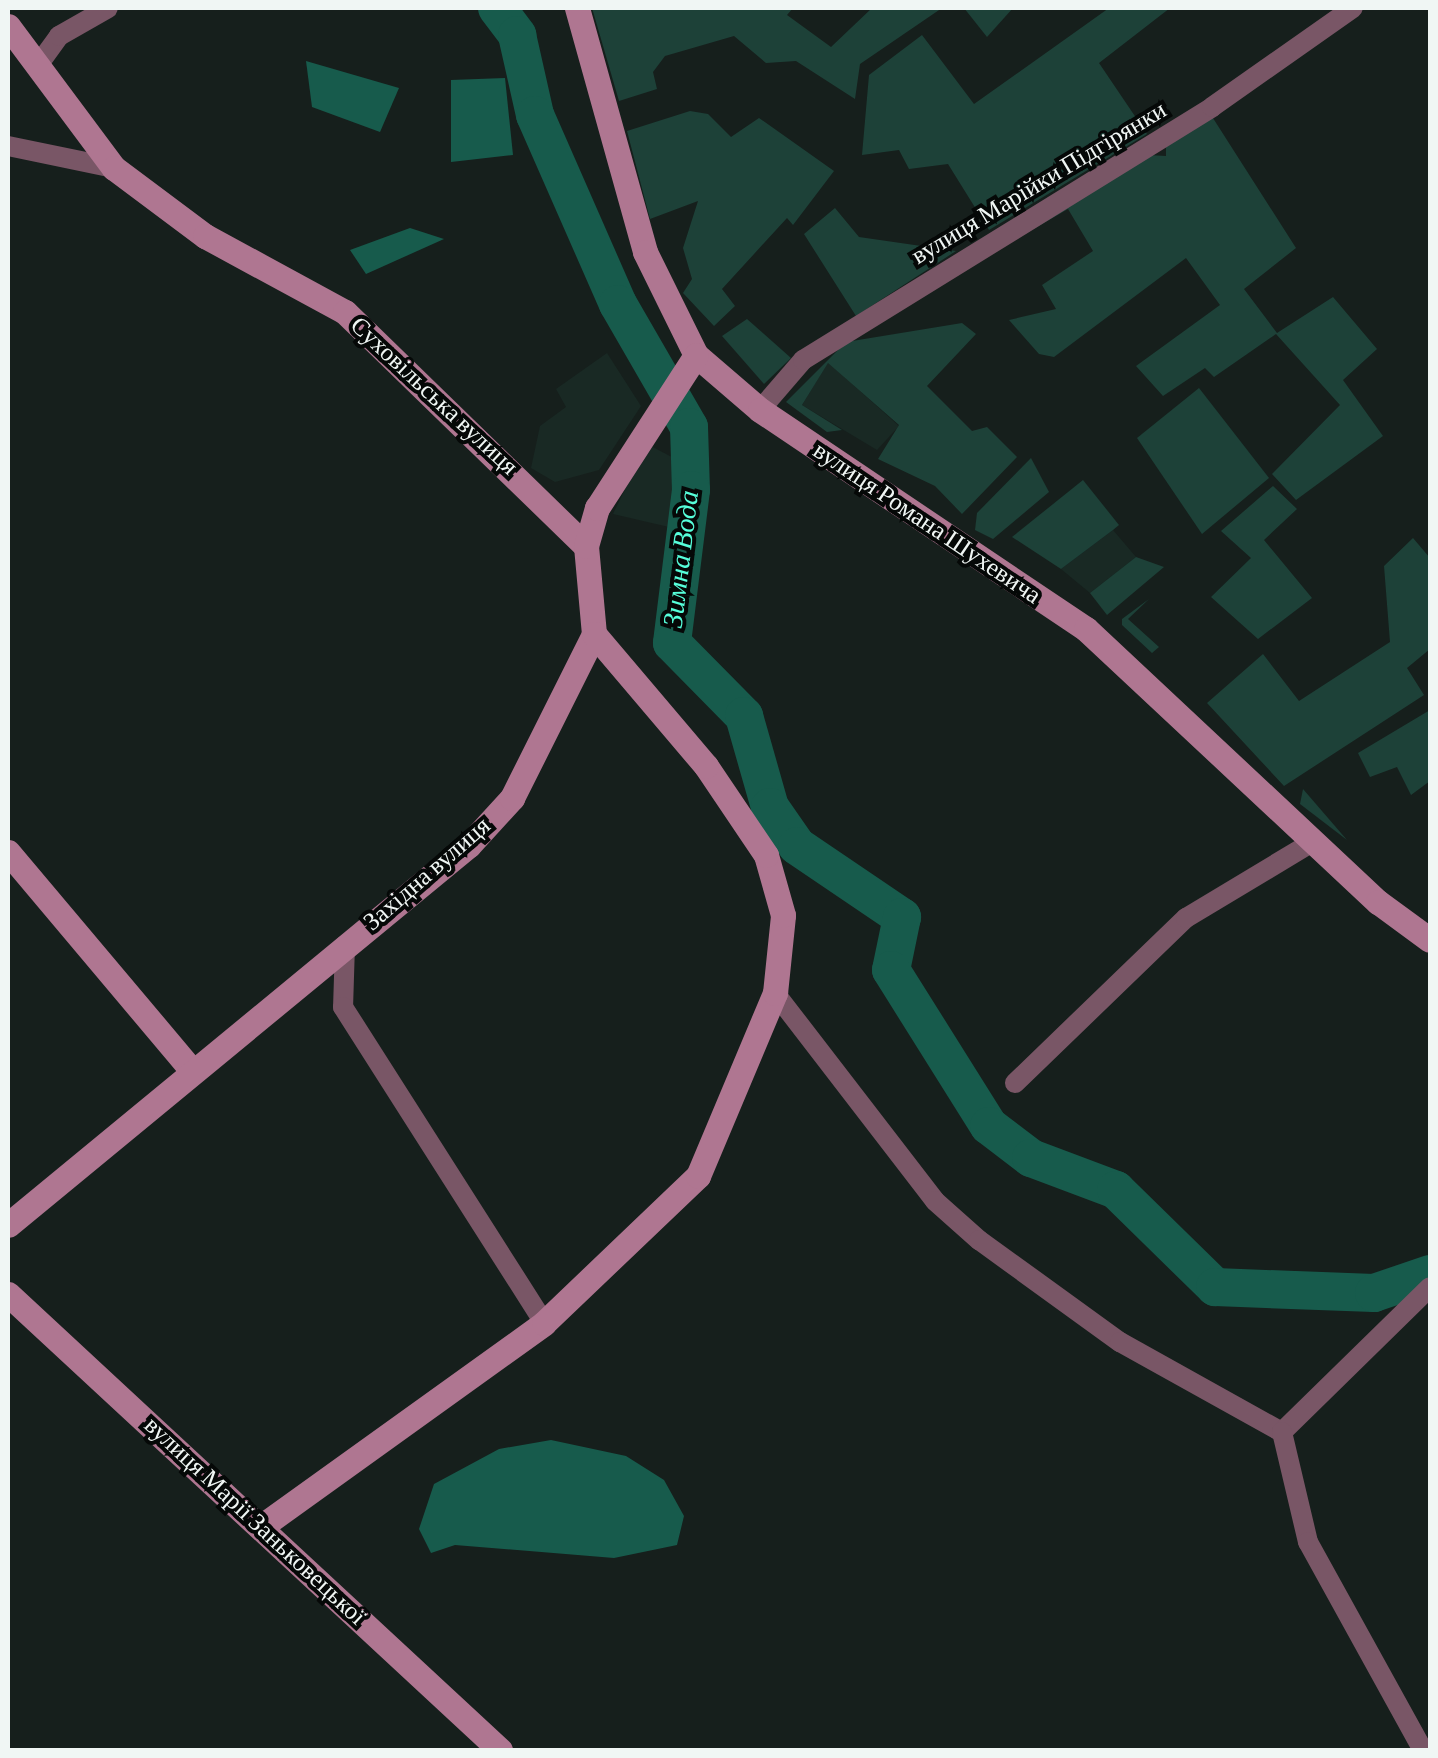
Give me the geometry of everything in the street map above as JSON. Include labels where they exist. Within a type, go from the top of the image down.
[{"type":"street","points":[[41,61],[59,36],[108,8]]},
{"type":"street","name":"вулиця Романа Шухевича","points":[[577,8],[644,252],[696,355],[760,410],[1086,629],[1314,841],[1430,940]]},
{"type":"street","name":"вулиця Марійки Підгірянки","points":[[760,410],[803,360],[1212,107],[1352,8]]},
{"type":"street","name":"Суховільська вулиця","points":[[8,26],[41,61],[114,168],[205,236],[345,312],[586,546]]},
{"type":"street","points":[[8,146],[114,168]]},
{"type":"street","points":[[262,1526],[544,1323],[698,1176],[775,993],[783,915],[766,855],[706,766],[594,634],[586,546],[597,508],[696,355]]},
{"type":"street","name":"Західна вулиця","points":[[8,1225],[190,1068],[345,944],[512,798],[594,634]]},
{"type":"street","points":[[1015,1083],[1186,918],[1314,841]]},
{"type":"street","points":[[8,852],[190,1068]]},
{"type":"street","points":[[345,944],[343,1007],[544,1323]]},
{"type":"street","points":[[775,993],[935,1200],[979,1240],[1120,1342],[1282,1432],[1308,1542],[1423,1750]]},
{"type":"street","points":[[1282,1432],[1430,1287]]},
{"type":"street","name":"вулиця Марії Заньковецької","points":[[8,1294],[500,1750]]},
{"type":"shaded area","points":[[592,8],[793,8],[787,15],[831,47],[872,8],[942,8],[860,64],[855,99],[796,61],[766,63],[734,36],[665,56],[653,72],[657,89],[619,101]]},
{"type":"shaded area","points":[[964,8],[1013,8],[987,37]]},
{"type":"shaded area","points":[[1109,8],[1170,8],[1099,63],[1147,134],[989,230],[948,164],[909,169],[899,150],[862,155],[869,75],[922,35],[974,104]]},
{"type":"shaded area","points":[[306,61],[399,88],[380,132],[312,107]]},
{"type":"shaded area","points":[[505,78],[513,155],[451,162],[451,80]]},
{"type":"shaded area","points":[[690,111],[708,114],[731,137],[759,118],[834,171],[793,225],[787,218],[722,289],[735,306],[714,326],[683,293],[692,279],[683,248],[698,201],[650,219],[627,131]]},
{"type":"shaded area","points":[[1211,115],[1296,248],[1244,289],[1277,333],[1333,297],[1377,349],[1343,380],[1383,436],[1296,500],[1272,474],[1340,405],[1276,334],[1214,377],[1205,368],[1163,396],[1136,366],[1220,305],[1186,258],[1054,357],[1039,354],[1009,320],[1056,309],[1042,285],[1093,251],[1068,209],[912,300],[1148,155],[1166,156],[1166,143]]},
{"type":"shaded area","points":[[835,208],[859,237],[956,251],[856,316],[804,234]]},
{"type":"shaded area","points":[[410,228],[444,239],[366,274],[350,250]]},
{"type":"shaded area","points":[[747,319],[791,358],[764,384],[722,336]]},
{"type":"shaded area","points":[[962,323],[976,334],[927,386],[972,431],[987,427],[1017,457],[962,514],[935,486],[878,459],[899,425],[828,363],[802,405],[842,430],[827,432],[786,402],[846,342]]},
{"type":"shaded area","points":[[607,353],[641,406],[599,470],[555,482],[531,468],[540,426],[566,407],[556,389]]},
{"type":"shaded area","points":[[828,362],[899,426],[877,450],[802,405]]},
{"type":"shaded area","points":[[1199,388],[1269,478],[1202,534],[1137,438]]},
{"type":"shaded area","points":[[647,444],[685,464],[669,527],[613,514]]},
{"type":"shaded area","points":[[1031,458],[1049,492],[993,539],[975,530],[977,513]]},
{"type":"shaded area","points":[[1083,480],[1119,525],[1061,569],[1012,537]]},
{"type":"shaded area","points":[[1273,486],[1297,509],[1264,540],[1312,598],[1258,639],[1211,597],[1251,558],[1221,531]]},
{"type":"shaded area","points":[[1113,530],[1136,557],[1090,593],[1061,569]]},
{"type":"shaded area","points":[[1413,538],[1430,558],[1430,649],[1407,668],[1424,695],[1284,786],[1207,703],[1263,654],[1299,701],[1390,642],[1384,566]]},
{"type":"shaded area","points":[[1136,557],[1164,567],[1107,615],[1090,593]]},
{"type":"shaded area","points":[[1149,599],[1128,619],[1159,647],[1152,653],[1122,625],[1122,619]]},
{"type":"shaded area","points":[[1430,710],[1430,781],[1411,795],[1397,767],[1370,777],[1358,753]]},
{"type":"shaded area","points":[[1303,789],[1347,840],[1300,804]]},
{"type":"shaded area","points":[[551,1440],[626,1456],[664,1480],[684,1516],[677,1545],[614,1558],[455,1545],[431,1553],[419,1529],[434,1484],[499,1449]]},
{"type":"waterway","name":"Зимна Вода","points":[[497,8],[517,35],[535,115],[618,304],[689,427],[691,490],[672,643],[744,716],[770,807],[797,846],[902,917],[891,970],[989,1126],[1031,1158],[1116,1190],[1215,1287],[1374,1293],[1430,1274]]}]
